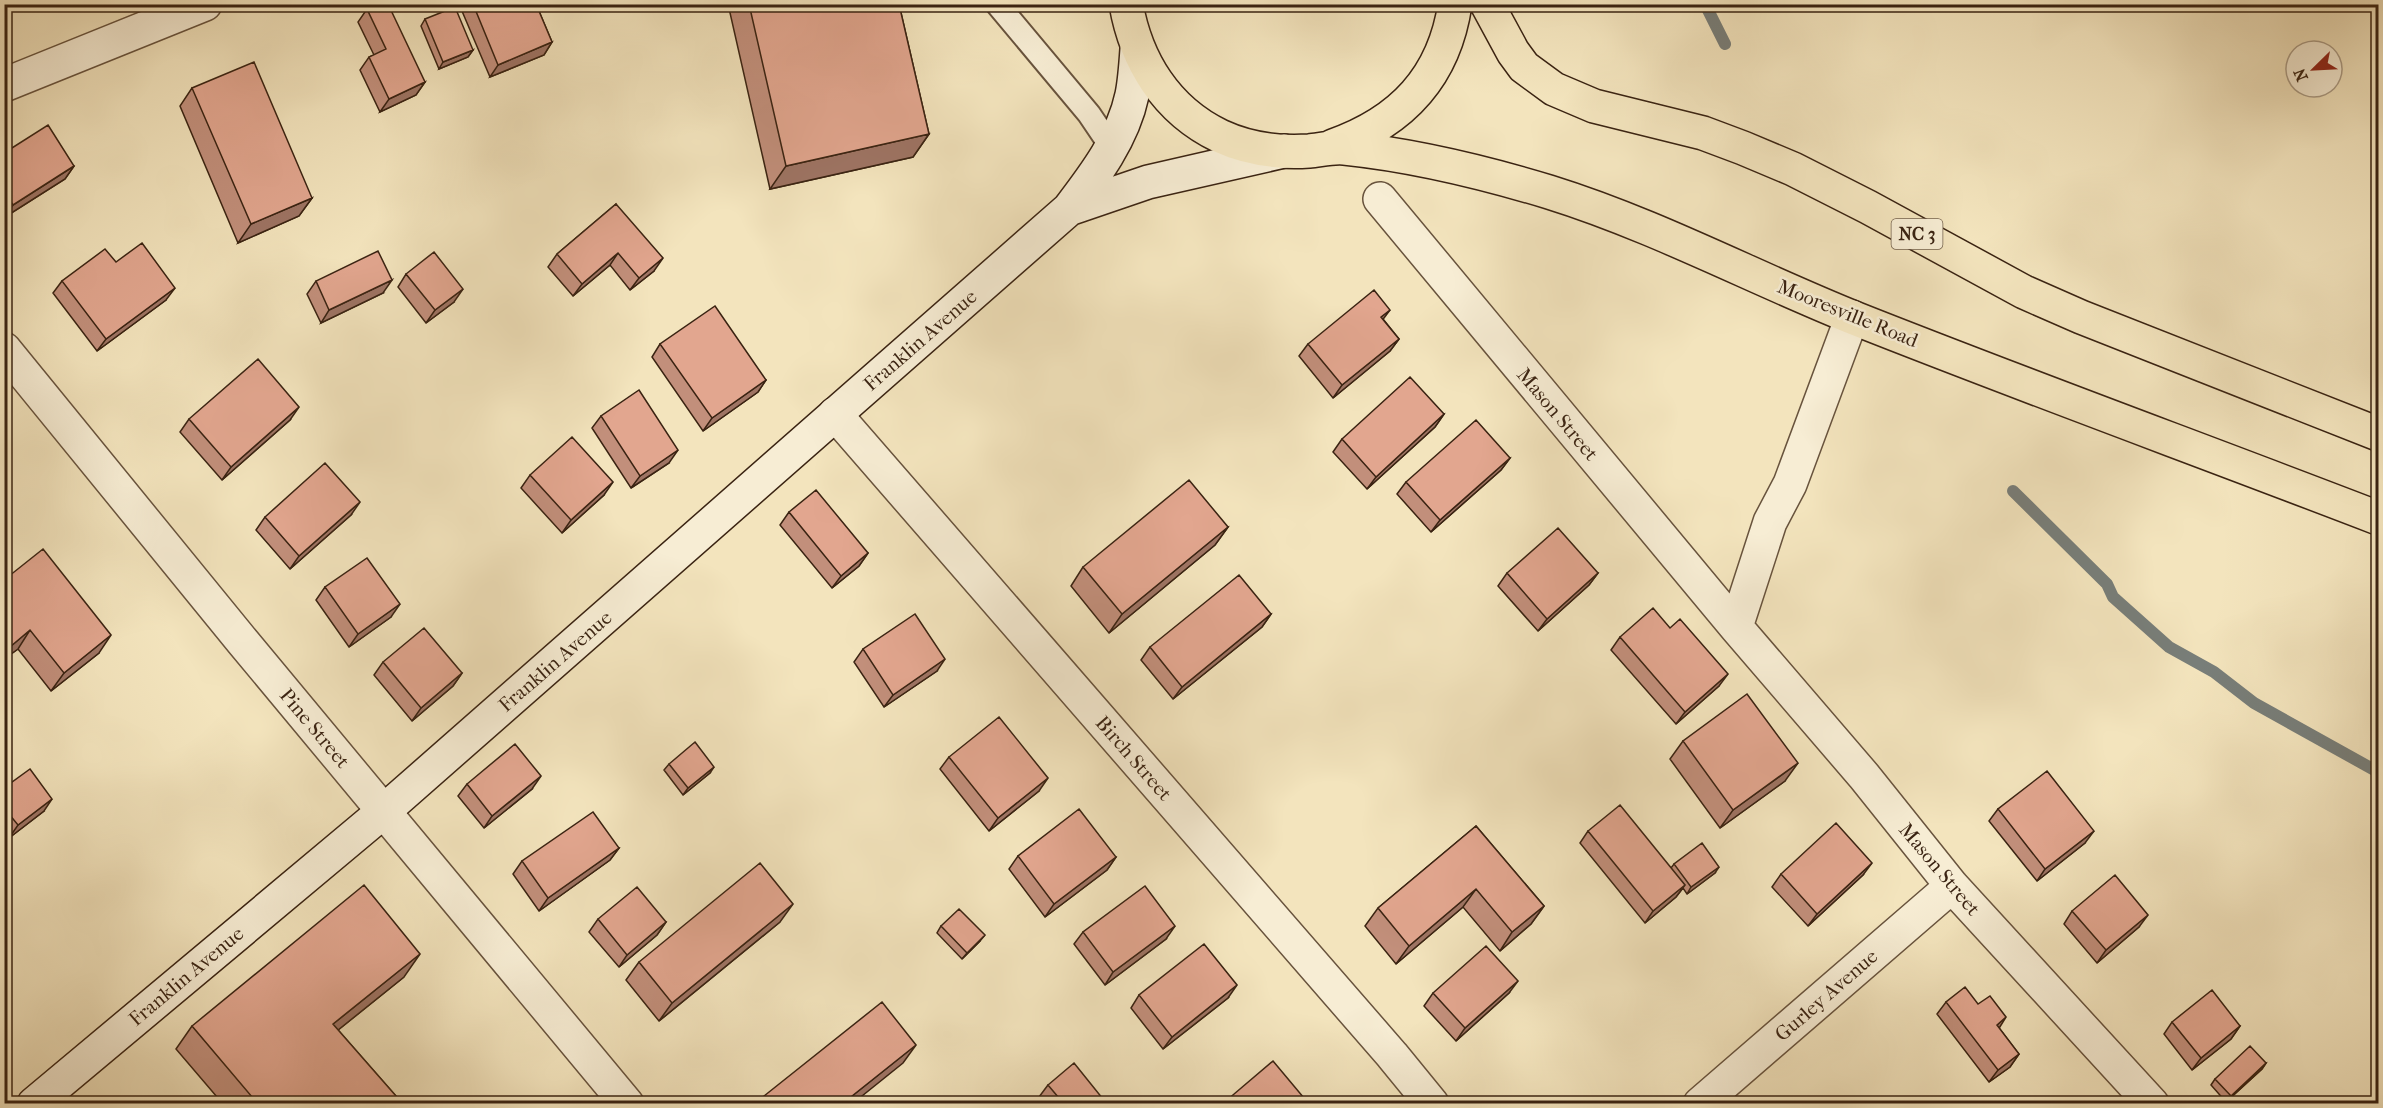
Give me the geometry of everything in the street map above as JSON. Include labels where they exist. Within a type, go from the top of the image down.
[{"type":"main road","name":"Mooresville Road","points":[[1126,4],[1137,49],[1161,89],[1195,121],[1237,143],[1260,149],[1296,151],[1339,148],[1382,154],[1461,170],[1548,192],[1637,223],[1852,317],[2379,518]]},
{"type":"main road","name":"Mooresville Road","points":[[1296,151],[1333,146],[1357,138],[1401,110],[1418,92],[1445,47],[1455,4]]},
{"type":"main road","name":"NC 3","points":[[1487,4],[1513,52],[1524,67],[1554,89],[1594,106],[1702,133],[1753,152],[1793,169],[2034,296],[2080,317],[2379,434]]},
{"type":"street","points":[[4,85],[205,4]]},
{"type":"street","name":"Franklin Avenue","points":[[34,1104],[384,811],[1069,209],[1112,148],[1132,98],[1137,49]]},
{"type":"street","name":"Franklin Avenue","points":[[1069,209],[1148,182],[1296,151]]},
{"type":"street","name":"Mason Street","points":[[1380,200],[1736,627],[1864,776],[1952,886],[2152,1104]]},
{"type":"street","points":[[1736,627],[1770,522],[1790,484],[1852,317]]},
{"type":"street","name":"Pine Street","points":[[4,349],[627,1104]]},
{"type":"street","name":"Birch Street","points":[[835,414],[1385,1047],[1431,1104]]},
{"type":"street","name":"Gurley Avenue","points":[[1700,1104],[1952,886]]},
{"type":"lane","points":[[997,4],[1089,114],[1112,148]]},
{"type":"building","points":[[378,4],[388,4],[425,82],[389,99],[369,57],[386,49],[367,9]]},
{"type":"building","points":[[473,4],[536,4],[552,42],[498,65]]},
{"type":"building","points":[[749,4],[899,4],[929,134],[786,166]]},
{"type":"building","points":[[455,7],[473,50],[443,62],[425,19]]},
{"type":"building","points":[[254,62],[312,198],[251,224],[192,88]]},
{"type":"building","points":[[48,125],[74,166],[13,205],[4,191],[4,153]]},
{"type":"building","points":[[616,204],[663,258],[639,278],[618,253],[582,284],[557,254]]},
{"type":"building","points":[[142,243],[175,288],[106,339],[62,281],[105,249],[116,262]]},
{"type":"building","points":[[378,251],[392,280],[329,310],[316,281]]},
{"type":"building","points":[[434,252],[463,289],[435,310],[406,274]]},
{"type":"building","points":[[1374,290],[1390,310],[1381,317],[1399,339],[1342,385],[1308,344]]},
{"type":"building","points":[[715,306],[766,380],[712,418],[660,344]]},
{"type":"building","points":[[258,359],[299,407],[231,467],[189,419]]},
{"type":"building","points":[[1410,377],[1444,414],[1376,477],[1342,439]]},
{"type":"building","points":[[639,390],[678,450],[640,476],[601,416]]},
{"type":"building","points":[[1476,420],[1510,458],[1440,520],[1406,482]]},
{"type":"building","points":[[572,437],[613,482],[571,520],[530,475]]},
{"type":"building","points":[[325,463],[360,502],[299,556],[265,517]]},
{"type":"building","points":[[1189,480],[1228,527],[1122,614],[1083,567]]},
{"type":"building","points":[[816,490],[868,553],[841,576],[789,512]]},
{"type":"building","points":[[1558,528],[1598,573],[1547,619],[1507,573]]},
{"type":"building","points":[[43,549],[111,635],[64,673],[30,630],[4,652],[4,580]]},
{"type":"building","points":[[367,558],[400,604],[358,634],[325,587]]},
{"type":"building","points":[[1239,575],[1271,614],[1182,687],[1150,647]]},
{"type":"building","points":[[1653,608],[1670,628],[1680,619],[1728,674],[1685,712],[1620,637]]},
{"type":"building","points":[[915,614],[945,659],[893,695],[863,649]]},
{"type":"building","points":[[424,628],[462,673],[421,708],[383,662]]},
{"type":"building","points":[[1747,694],[1798,763],[1733,810],[1683,741]]},
{"type":"building","points":[[999,717],[1048,778],[998,818],[949,757]]},
{"type":"building","points":[[695,742],[714,767],[688,788],[669,764]]},
{"type":"building","points":[[515,744],[541,776],[492,816],[467,784]]},
{"type":"building","points":[[30,769],[52,799],[18,825],[4,808],[4,788]]},
{"type":"building","points":[[2047,771],[2094,831],[2045,869],[1998,809]]},
{"type":"building","points":[[1620,805],[1685,885],[1653,911],[1588,831]]},
{"type":"building","points":[[1079,809],[1116,857],[1054,904],[1018,856]]},
{"type":"building","points":[[593,812],[619,848],[548,898],[522,861]]},
{"type":"building","points":[[1836,823],[1872,863],[1817,914],[1781,874]]},
{"type":"building","points":[[1476,826],[1544,906],[1512,932],[1476,889],[1409,946],[1378,908]]},
{"type":"building","points":[[1702,843],[1719,867],[1691,887],[1674,864]]},
{"type":"building","points":[[760,863],[793,904],[672,1003],[639,962]]},
{"type":"building","points":[[2115,875],[2148,915],[2106,950],[2072,911]]},
{"type":"building","points":[[364,885],[420,954],[333,1024],[403,1104],[258,1104],[192,1026]]},
{"type":"building","points":[[1145,886],[1175,926],[1113,972],[1083,932]]},
{"type":"building","points":[[637,887],[666,922],[627,955],[598,919]]},
{"type":"building","points":[[959,909],[985,935],[967,953],[941,926]]},
{"type":"building","points":[[1204,944],[1237,985],[1172,1037],[1139,995]]},
{"type":"building","points":[[1486,946],[1518,981],[1465,1028],[1433,993]]},
{"type":"building","points":[[1965,987],[1978,1004],[1990,996],[2006,1017],[1997,1025],[2019,1054],[1998,1070],[1946,1002]]},
{"type":"building","points":[[2212,990],[2240,1026],[2201,1058],[2172,1022]]},
{"type":"building","points":[[882,1002],[916,1045],[842,1104],[761,1104],[759,1100]]},
{"type":"building","points":[[2250,1046],[2266,1063],[2231,1096],[2215,1079]]},
{"type":"building","points":[[1273,1061],[1309,1104],[1230,1104],[1227,1100]]},
{"type":"building","points":[[1074,1063],[1107,1104],[1064,1104],[1048,1085]]},
{"type":"building","points":[[880,1097],[886,1104],[874,1104]]},
{"type":"waterway","points":[[1705,4],[1725,44]]},
{"type":"waterway","points":[[2013,491],[2107,584],[2113,597],[2169,647],[2214,672],[2254,703],[2378,772]]}]
